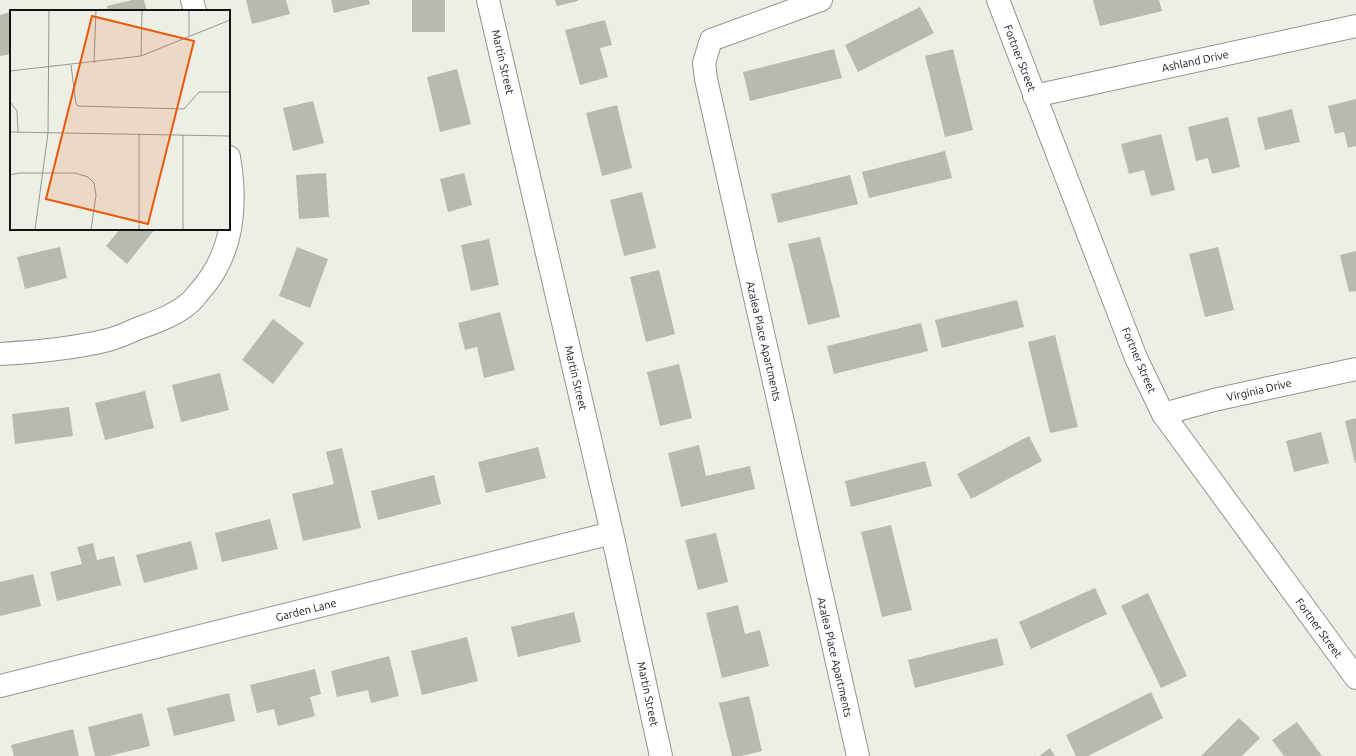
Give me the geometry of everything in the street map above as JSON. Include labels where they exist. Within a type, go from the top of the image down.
[{"type":"street","points":[[192,0],[195,10]]},
{"type":"street","name":"Martin Street","points":[[488,0],[612,533],[661,756]]},
{"type":"street","name":"Azalea Place Apartments","points":[[821,0],[712,40],[704,63],[710,100],[858,756]]},
{"type":"street","name":"Fortner Street","points":[[998,0],[1136,358],[1163,414],[1356,678]]},
{"type":"street","name":"Ashland Drive","points":[[1034,96],[1356,26]]},
{"type":"street","points":[[230,163],[233,181],[233,207],[230,229]]},
{"type":"street","points":[[0,354],[56,350],[109,340],[162,320],[188,304],[210,280],[224,255],[230,230]]},
{"type":"street","name":"Virginia Drive","points":[[1163,414],[1214,400],[1356,369]]},
{"type":"street","name":"Garden Lane","points":[[0,686],[612,533]]},
{"type":"building","points":[[132,0],[144,0],[147,10],[108,10],[107,6]]},
{"type":"building","points":[[246,0],[286,0],[290,14],[252,24]]},
{"type":"building","points":[[331,0],[369,0],[370,4],[334,13]]},
{"type":"building","points":[[412,0],[445,0],[445,32],[412,32]]},
{"type":"building","points":[[555,0],[578,0],[578,1],[557,6]]},
{"type":"building","points":[[1093,0],[1159,0],[1162,11],[1100,26]]},
{"type":"building","points":[[920,7],[934,33],[858,72],[845,45]]},
{"type":"building","points":[[10,12],[10,54],[0,56],[0,15]]},
{"type":"building","points":[[605,20],[612,45],[600,48],[608,77],[580,85],[565,30]]},
{"type":"building","points":[[834,49],[842,78],[750,101],[743,72]]},
{"type":"building","points":[[953,49],[973,130],[945,137],[925,56]]},
{"type":"building","points":[[457,69],[471,124],[440,132],[427,77]]},
{"type":"building","points":[[1356,99],[1356,146],[1348,148],[1344,132],[1335,134],[1328,106]]},
{"type":"building","points":[[313,101],[324,143],[293,151],[283,108]]},
{"type":"building","points":[[617,105],[632,168],[602,176],[586,113]]},
{"type":"building","points":[[1292,109],[1300,142],[1265,150],[1257,118]]},
{"type":"building","points":[[1228,117],[1240,167],[1212,174],[1208,158],[1196,161],[1188,127]]},
{"type":"building","points":[[1161,134],[1175,190],[1151,196],[1144,170],[1129,174],[1121,144]]},
{"type":"building","points":[[945,151],[952,178],[869,198],[862,172]]},
{"type":"building","points":[[326,173],[329,217],[299,219],[296,175]]},
{"type":"building","points":[[464,173],[472,205],[448,212],[440,179]]},
{"type":"building","points":[[850,175],[858,204],[778,223],[771,194]]},
{"type":"building","points":[[642,192],[656,248],[624,256],[610,200]]},
{"type":"building","points":[[119,230],[154,230],[127,264],[106,246]]},
{"type":"building","points":[[820,237],[840,317],[808,325],[788,244]]},
{"type":"building","points":[[489,239],[499,285],[471,291],[461,245]]},
{"type":"building","points":[[60,247],[67,278],[25,289],[17,257]]},
{"type":"building","points":[[297,247],[328,259],[310,308],[279,296]]},
{"type":"building","points":[[1218,247],[1234,310],[1205,317],[1189,254]]},
{"type":"building","points":[[1356,251],[1356,291],[1349,292],[1340,255]]},
{"type":"building","points":[[659,270],[675,334],[646,342],[630,277]]},
{"type":"building","points":[[1017,300],[1024,327],[942,348],[935,320]]},
{"type":"building","points":[[500,312],[515,370],[484,378],[477,347],[465,350],[458,323]]},
{"type":"building","points":[[273,319],[304,343],[273,384],[242,360]]},
{"type":"building","points":[[921,323],[928,351],[834,374],[827,346]]},
{"type":"building","points":[[1055,335],[1078,427],[1050,433],[1028,342]]},
{"type":"building","points":[[679,364],[692,418],[660,426],[647,372]]},
{"type":"building","points":[[220,373],[229,410],[181,422],[172,385]]},
{"type":"building","points":[[145,391],[154,428],[105,440],[95,403]]},
{"type":"building","points":[[69,407],[73,436],[15,444],[12,414]]},
{"type":"building","points":[[1356,418],[1356,463],[1355,463],[1345,421]]},
{"type":"building","points":[[1321,432],[1329,463],[1294,472],[1286,441]]},
{"type":"building","points":[[1029,436],[1042,461],[971,499],[957,474]]},
{"type":"building","points":[[699,445],[706,476],[750,466],[755,489],[681,507],[668,453]]},
{"type":"building","points":[[538,447],[546,478],[486,493],[478,462]]},
{"type":"building","points":[[342,448],[361,528],[303,541],[292,494],[334,484],[326,452]]},
{"type":"building","points":[[925,461],[932,486],[851,507],[845,481]]},
{"type":"building","points":[[434,475],[441,504],[378,520],[371,491]]},
{"type":"building","points":[[270,519],[278,549],[222,562],[215,533]]},
{"type":"building","points":[[891,525],[912,610],[882,617],[861,532]]},
{"type":"building","points":[[716,533],[728,582],[698,590],[685,540]]},
{"type":"building","points":[[191,541],[198,569],[144,583],[136,555]]},
{"type":"building","points":[[93,543],[97,560],[114,556],[121,585],[57,601],[50,572],[82,564],[77,547]]},
{"type":"building","points":[[33,574],[41,606],[0,616],[0,582]]},
{"type":"building","points":[[1095,588],[1107,614],[1031,649],[1019,622]]},
{"type":"building","points":[[1148,593],[1187,676],[1161,688],[1121,606]]},
{"type":"building","points":[[738,605],[745,634],[760,630],[769,666],[722,678],[706,613]]},
{"type":"building","points":[[574,612],[581,642],[518,657],[511,627]]},
{"type":"building","points":[[467,637],[478,681],[422,695],[411,651]]},
{"type":"building","points":[[997,638],[1004,665],[915,688],[908,660]]},
{"type":"building","points":[[389,656],[399,696],[371,703],[368,690],[337,697],[331,671]]},
{"type":"building","points":[[315,669],[321,694],[310,697],[315,716],[278,726],[274,709],[257,713],[250,685]]},
{"type":"building","points":[[1151,692],[1163,718],[1088,756],[1076,756],[1066,735]]},
{"type":"building","points":[[229,693],[235,721],[174,736],[167,708]]},
{"type":"building","points":[[749,696],[762,751],[741,756],[732,756],[719,703]]},
{"type":"building","points":[[142,713],[150,746],[109,756],[95,756],[88,727]]},
{"type":"building","points":[[1239,718],[1260,738],[1242,756],[1201,756]]},
{"type":"building","points":[[1297,722],[1322,756],[1284,756],[1272,740]]},
{"type":"building","points":[[73,729],[79,756],[14,756],[11,745]]},
{"type":"building","points":[[1050,748],[1055,756],[1039,756]]}]
